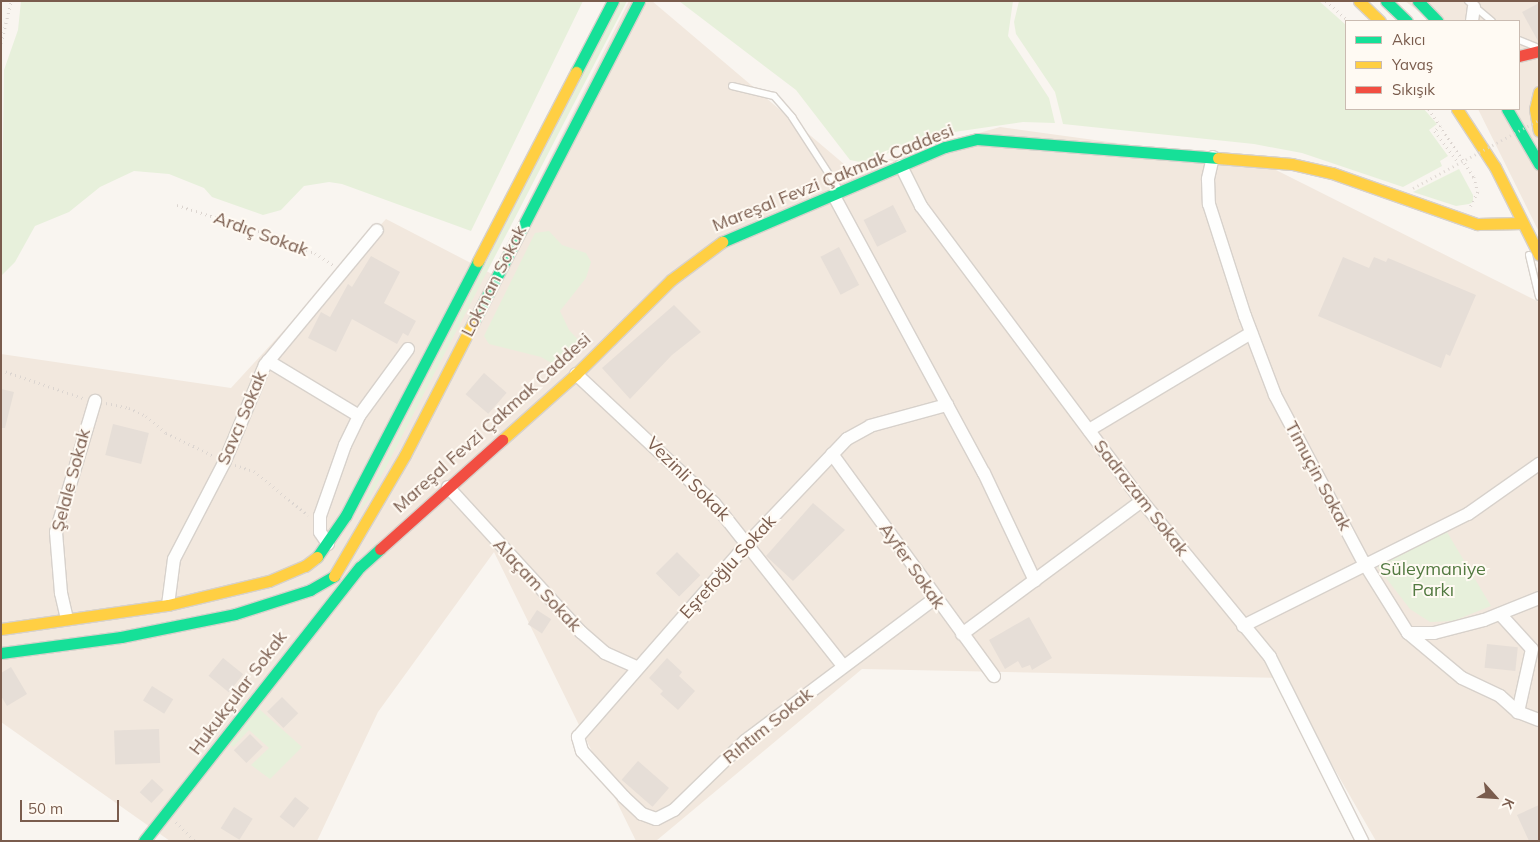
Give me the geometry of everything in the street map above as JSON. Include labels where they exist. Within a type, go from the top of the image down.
[{"type":"main road","name":"Lokman Sokak","points":[[328,544],[613,1]]},
{"type":"main road","name":"Lokman Sokak","points":[[348,559],[639,1]]},
{"type":"main road","points":[[1359,1],[1379,20]]},
{"type":"main road","points":[[1386,1],[1406,20]]},
{"type":"main road","points":[[1418,1],[1436,20]]},
{"type":"main road","points":[[1520,56],[1539,52]]},
{"type":"main road","points":[[1539,92],[1535,109],[1539,131]]},
{"type":"main road","points":[[1459,110],[1495,167],[1539,254]]},
{"type":"main road","points":[[1508,110],[1539,164]]},
{"type":"main road","name":"Mareşal Fevzi Çakmak Caddesi","points":[[360,566],[576,374],[671,280],[706,251],[751,228],[838,194],[945,147],[977,139],[1213,158],[1261,160],[1311,168],[1477,224],[1522,223]]},
{"type":"main road","points":[[1529,206],[1539,229]]},
{"type":"main road","points":[[1,629],[168,605],[280,578],[305,566],[328,544],[360,566]]},
{"type":"main road","points":[[1,653],[121,637],[257,608],[319,586],[336,575],[348,559]]},
{"type":"main road","name":"Hukukçular Sokak","points":[[144,841],[168,813],[337,591],[360,566]]},
{"type":"street","points":[[1471,4],[1472,20]]},
{"type":"street","name":"Timuçin Sokak","points":[[1213,158],[1208,179],[1209,204],[1251,333],[1275,395],[1366,566],[1408,633],[1462,678],[1500,696],[1518,712],[1539,720]]},
{"type":"street","name":"Sadrazam Sokak","points":[[902,166],[921,206],[1142,502],[1280,674],[1362,841]]},
{"type":"street","points":[[838,194],[984,473],[1035,580]]},
{"type":"street","name":"Savcı Sokak","points":[[168,605],[174,560],[225,461],[250,395],[268,361],[377,230]]},
{"type":"street","points":[[1089,430],[1251,333]]},
{"type":"street","points":[[328,544],[318,524],[342,452],[359,416],[408,349]]},
{"type":"street","points":[[268,361],[359,416]]},
{"type":"street","name":"Vezinli Sokak","points":[[576,374],[714,503],[748,543],[843,666]]},
{"type":"street","name":"Şelale Sokak","points":[[67,620],[61,593],[56,532],[95,402]]},
{"type":"street","name":"Eşrefoğlu Sokak","points":[[610,779],[582,751],[578,737],[748,543],[847,439],[870,426],[947,405]]},
{"type":"street","name":"Ayfer Sokak","points":[[832,454],[934,599],[994,676]]},
{"type":"street","points":[[1242,626],[1468,514],[1539,464]]},
{"type":"street","name":"Alaçam Sokak","points":[[448,487],[581,632],[605,653],[638,668]]},
{"type":"street","points":[[962,634],[1142,502]]},
{"type":"street","points":[[1408,633],[1434,633],[1500,614],[1539,598]]},
{"type":"street","name":"Rıhtım Sokak","points":[[610,779],[642,814],[656,819],[674,810],[745,741],[934,599]]},
{"type":"street","points":[[1500,614],[1532,649],[1518,712]]},
{"type":"lane","points":[[1471,4],[1491,20]]},
{"type":"lane","points":[[1520,40],[1539,47]]},
{"type":"lane","points":[[732,86],[774,96],[838,194]]},
{"type":"lane","points":[[1529,237],[1532,274],[1539,297]]},
{"type":"path","points":[[1,43],[11,1]]},
{"type":"path","points":[[1326,1],[1348,20]]},
{"type":"path","points":[[1430,110],[1442,126],[1477,185],[1478,199],[1471,207],[1465,208]]},
{"type":"path","points":[[1413,188],[1539,120]]},
{"type":"path","points":[[1442,126],[1436,131],[1458,163]]},
{"type":"path","points":[[1407,192],[1417,195]]},
{"type":"path","name":"Ardıç Sokak","points":[[177,204],[278,238],[315,253],[342,272]]},
{"type":"path","points":[[1,370],[95,402],[129,408],[146,416],[166,433],[225,461],[254,471],[318,524]]},
{"type":"path","points":[[168,813],[195,841]]},
{"type":"shaded area","points":[[629,1],[652,1],[851,170],[1000,127],[1262,163],[1539,302],[1539,841],[1376,841],[1282,678],[862,669],[656,841],[636,841],[494,552],[378,712],[317,841],[170,841],[1,722],[1,354],[231,388],[386,219],[492,274]]},
{"type":"shaded area","points":[[1405,1],[1539,1],[1539,232],[1478,110],[1520,110],[1520,20],[1430,20]]},
{"type":"green space","points":[[21,1],[583,1],[471,231],[342,184],[329,182],[304,186],[281,210],[263,215],[212,197],[204,188],[169,174],[134,171],[100,187],[69,212],[35,226],[15,262],[1,276],[4,70],[18,30]]},
{"type":"green space","points":[[619,1],[627,1],[370,498],[358,513]]},
{"type":"green space","points":[[679,1],[1013,1],[1008,36],[1049,98],[1055,123],[1023,122],[954,132],[912,143],[865,163],[850,160],[796,90]]},
{"type":"green space","points":[[1019,1],[1319,1],[1345,24],[1345,110],[1425,110],[1437,124],[1429,130],[1448,156],[1440,161],[1442,166],[1403,187],[1302,153],[1254,144],[1063,124],[1055,92],[1016,34],[1014,22]]},
{"type":"green space","points":[[1459,169],[1473,195],[1473,202],[1469,204],[1456,206],[1413,192]]},
{"type":"green space","points":[[549,231],[562,245],[586,253],[591,262],[586,278],[560,311],[569,330],[585,347],[562,369],[541,357],[489,344],[484,336],[535,233]]},
{"type":"green space","name":"Süleymaniye Parkı","points":[[1447,532],[1491,606],[1453,621],[1430,622],[1410,609],[1376,565]]},
{"type":"green space","points":[[257,707],[302,747],[270,779],[251,765],[269,748],[249,730],[233,747],[227,742]]},
{"type":"building","points":[[1539,3],[1539,41],[1538,41],[1522,12]]},
{"type":"building","points":[[893,205],[907,232],[877,247],[864,220]]},
{"type":"building","points":[[839,247],[859,285],[841,295],[820,257]]},
{"type":"building","points":[[371,256],[400,272],[384,303],[416,321],[408,336],[403,333],[397,344],[352,319],[336,352],[308,338],[321,312],[330,317],[348,284],[352,287]]},
{"type":"building","points":[[1343,257],[1369,268],[1374,257],[1386,262],[1388,258],[1476,295],[1450,356],[1446,354],[1441,368],[1318,316]]},
{"type":"building","points":[[674,305],[701,332],[672,355],[630,399],[602,368]]},
{"type":"building","points":[[484,373],[507,393],[488,414],[466,394]]},
{"type":"building","points":[[1,389],[14,392],[5,428],[1,428]]},
{"type":"building","points":[[113,424],[149,433],[141,464],[105,455]]},
{"type":"building","points":[[813,503],[845,530],[793,581],[766,556]]},
{"type":"building","points":[[677,552],[700,575],[679,597],[656,573]]},
{"type":"building","points":[[537,610],[551,619],[542,634],[528,624]]},
{"type":"building","points":[[1029,617],[1052,658],[1032,670],[1030,665],[1022,668],[1018,661],[1005,669],[989,640]]},
{"type":"building","points":[[1487,644],[1518,647],[1515,671],[1484,668]]},
{"type":"building","points":[[223,658],[243,674],[229,692],[209,676]]},
{"type":"building","points":[[667,658],[682,672],[679,676],[695,691],[678,710],[660,694],[663,691],[649,678]]},
{"type":"building","points":[[11,667],[27,694],[7,706],[1,696],[1,673]]},
{"type":"building","points":[[152,686],[173,699],[164,714],[143,700]]},
{"type":"building","points":[[282,697],[298,713],[283,728],[267,712]]},
{"type":"building","points":[[159,729],[160,763],[115,765],[114,731]]},
{"type":"building","points":[[250,734],[263,747],[246,763],[234,750]]},
{"type":"building","points":[[638,761],[669,788],[653,807],[622,780]]},
{"type":"building","points":[[152,779],[164,790],[151,803],[140,792]]},
{"type":"building","points":[[295,797],[309,808],[294,828],[280,817]]},
{"type":"building","points":[[1539,805],[1539,841],[1529,841],[1517,815]]},
{"type":"building","points":[[234,807],[253,819],[239,840],[221,828]]},
{"type":"traffic: fast","points":[[576,72],[613,1]]},
{"type":"traffic: fast","points":[[474,321],[639,1]]},
{"type":"traffic: fast","points":[[1386,1],[1406,20]]},
{"type":"traffic: fast","points":[[1418,1],[1436,20]]},
{"type":"traffic: fast","points":[[1508,110],[1539,164]]},
{"type":"traffic: fast","points":[[722,242],[945,147],[977,139],[1218,158]]},
{"type":"traffic: fast","points":[[317,557],[346,515],[478,261]]},
{"type":"traffic: fast","points":[[144,841],[360,567],[380,549]]},
{"type":"traffic: fast","points":[[1,653],[121,637],[235,614],[310,590],[334,576]]},
{"type":"traffic: slow","points":[[1359,1],[1379,20]]},
{"type":"traffic: slow","points":[[478,261],[576,72]]},
{"type":"traffic: slow","points":[[1539,92],[1535,109],[1539,131]]},
{"type":"traffic: slow","points":[[1458,110],[1495,167],[1539,255]]},
{"type":"traffic: slow","points":[[1218,158],[1292,164],[1332,173],[1477,224],[1522,223]]},
{"type":"traffic: slow","points":[[502,440],[576,374],[671,280],[722,242]]},
{"type":"traffic: slow","points":[[334,576],[405,455],[474,321]]},
{"type":"traffic: slow","points":[[1,629],[168,605],[269,581],[305,566],[317,557]]},
{"type":"traffic: jam","points":[[1520,56],[1539,51]]},
{"type":"traffic: jam","points":[[380,549],[502,440]]}]
